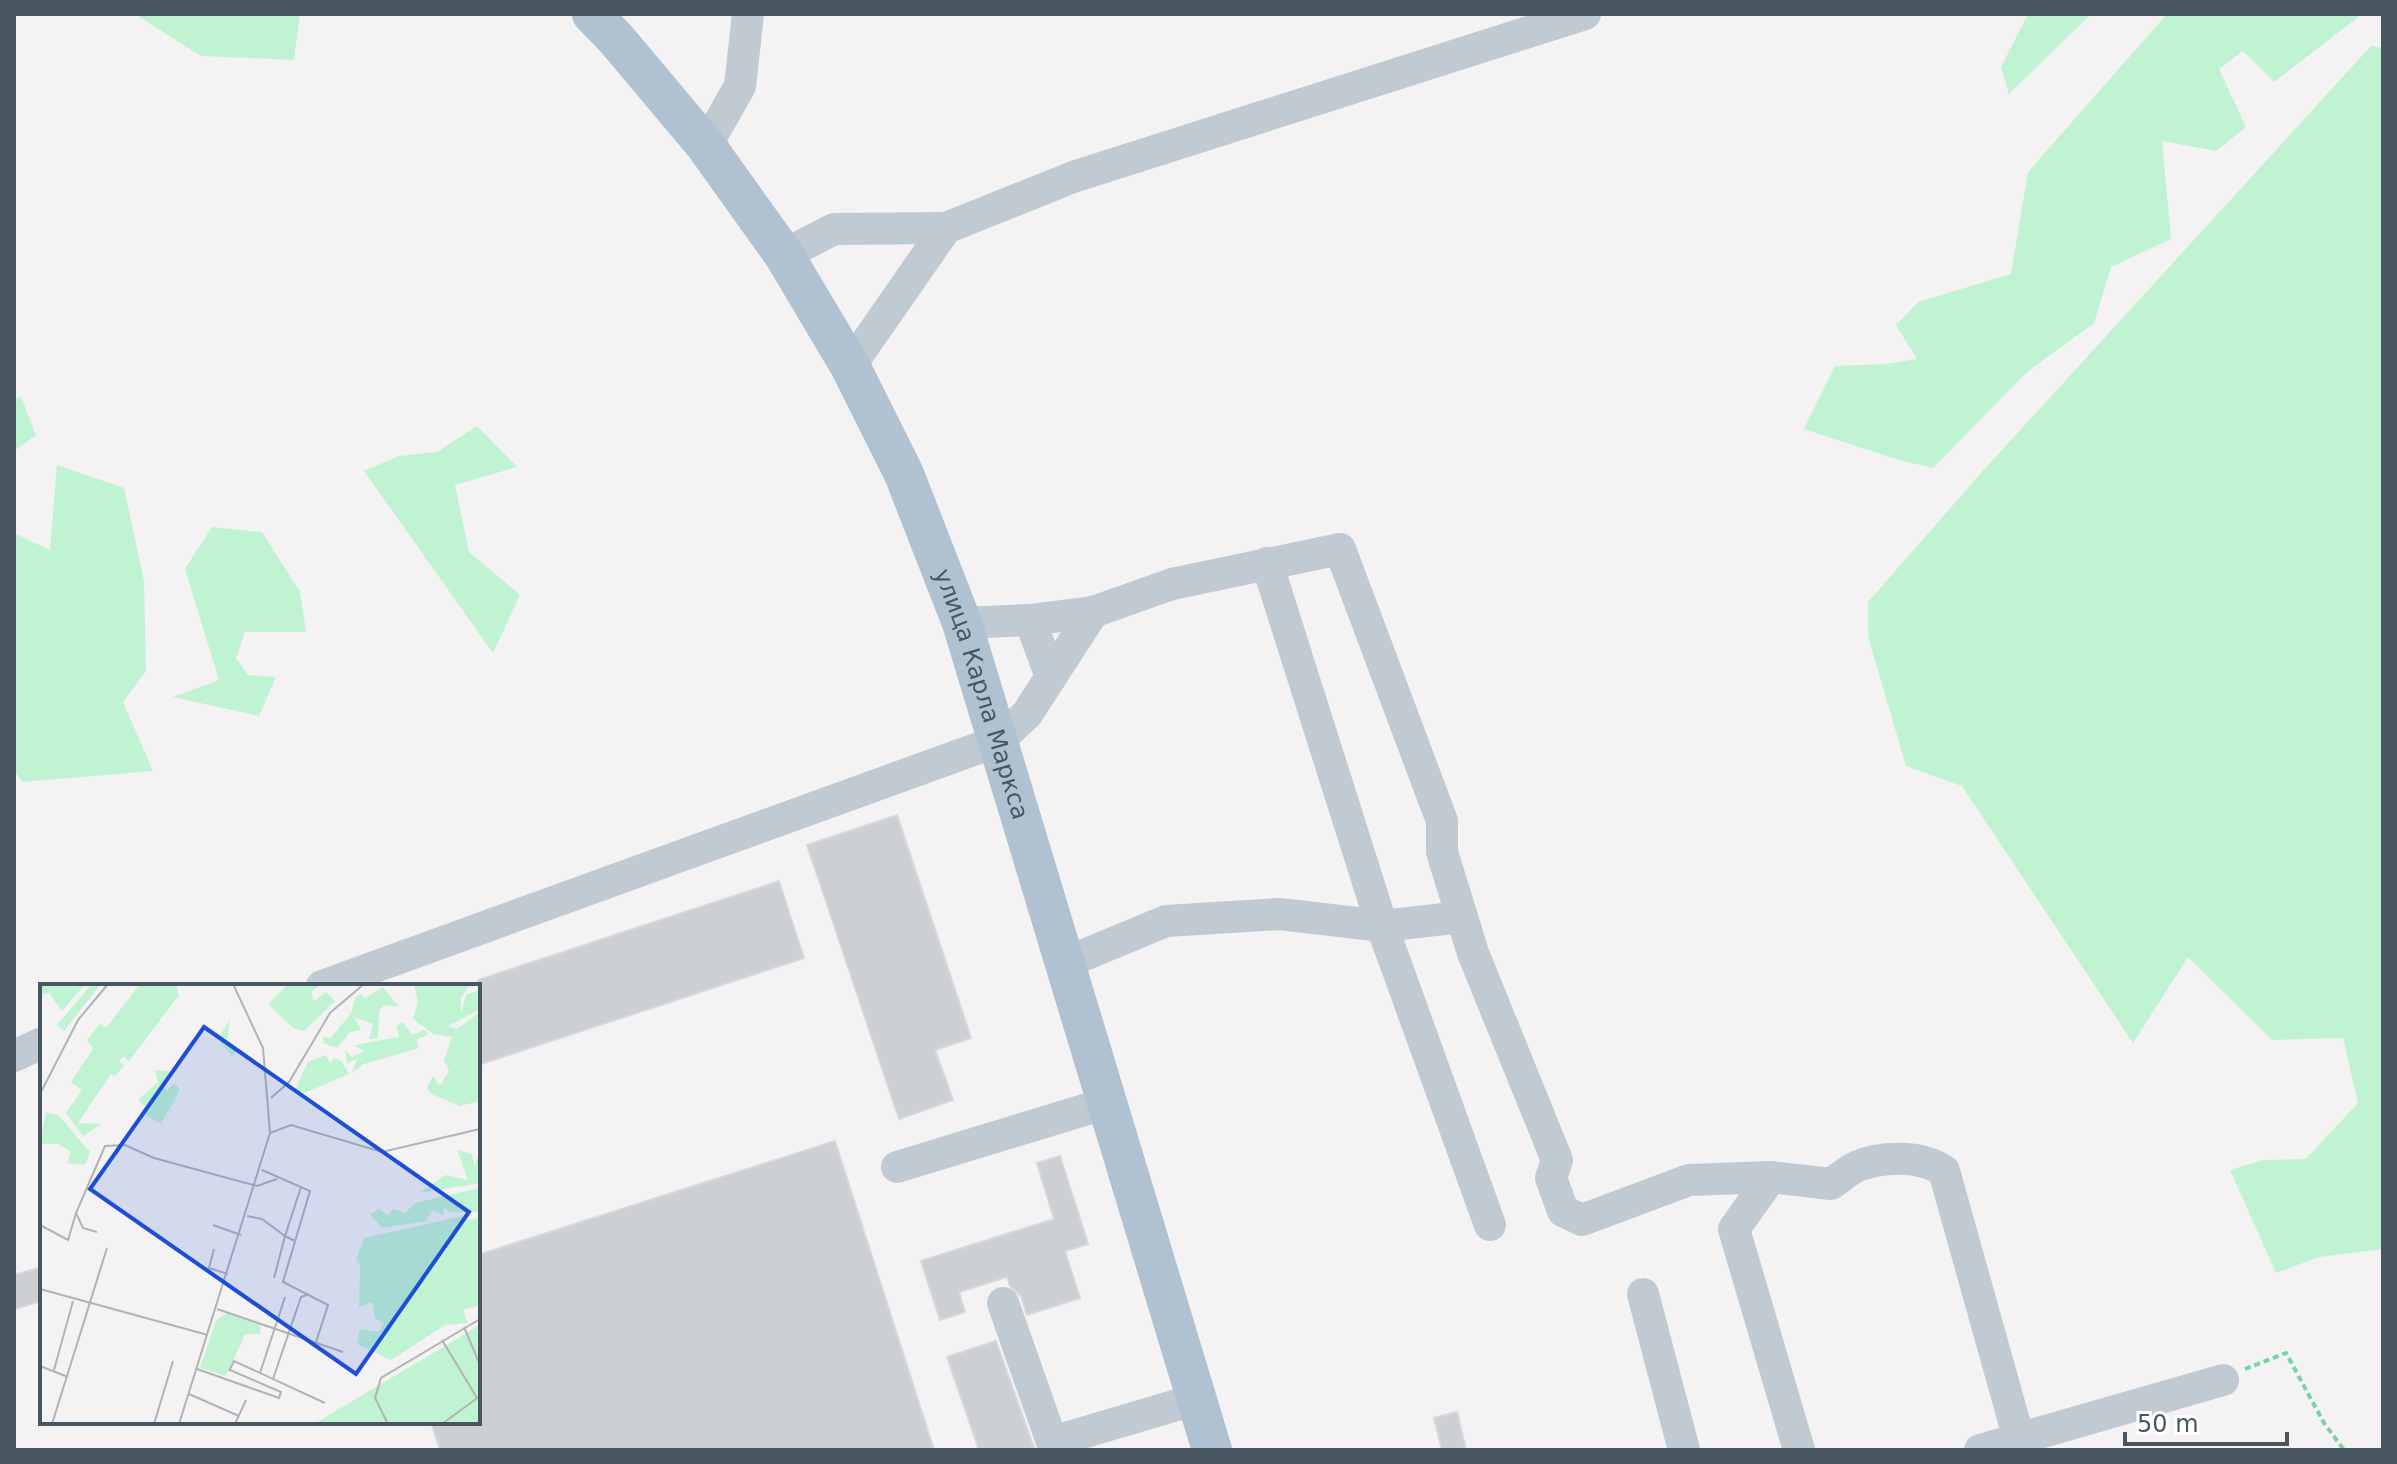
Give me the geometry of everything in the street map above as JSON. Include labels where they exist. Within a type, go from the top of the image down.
[{"type":"main road","name":"улица Карла Маркса","points":[[592,14],[706,146],[784,255],[850,366],[904,474],[962,623],[1212,1450]]},
{"type":"street","points":[[706,146],[740,86],[748,14]]},
{"type":"street","points":[[784,255],[834,229],[946,228],[1073,177],[1585,14]]},
{"type":"street","points":[[850,366],[946,228]]},
{"type":"street","points":[[962,623],[1030,620],[1093,612],[1172,584],[1340,549],[1442,821],[1442,852],[1473,953],[1557,1160],[1551,1178],[1563,1211],[1582,1220],[1689,1180],[1771,1177],[1831,1184],[1857,1166],[1897,1158],[1934,1164],[1944,1171],[2019,1439]]},
{"type":"street","points":[[1267,563],[1382,926],[1490,1225]]},
{"type":"street","points":[[328,984],[998,741],[1027,714],[1093,612]]},
{"type":"street","points":[[1030,620],[1051,677]]},
{"type":"street","points":[[1065,963],[1166,921],[1280,914],[1382,926],[1462,917]]},
{"type":"street","points":[[14,1056],[40,1044]]},
{"type":"street","points":[[897,1167],[1107,1103]]},
{"type":"street","points":[[1771,1177],[1734,1229],[1799,1450]]},
{"type":"street","points":[[1643,1294],[1684,1450]]},
{"type":"street","points":[[1003,1303],[1052,1442],[1197,1399]]},
{"type":"street","points":[[1980,1450],[2223,1380]]},
{"type":"path","points":[[2223,1380],[2263,1360],[2286,1353],[2324,1423],[2344,1450]]},
{"type":"green space","points":[[135,14],[300,14],[294,60],[201,56]]},
{"type":"green space","points":[[2028,14],[2091,14],[2009,94],[2001,67]]},
{"type":"green space","points":[[2167,14],[2362,14],[2274,82],[2243,51],[2219,69],[2246,127],[2216,151],[2162,141],[2171,239],[2111,267],[2094,323],[2027,372],[1933,468],[1804,429],[1835,366],[1917,359],[1896,325],[1918,302],[2011,274],[2028,172]]},
{"type":"green space","points":[[2371,46],[2383,48],[2383,1249],[2319,1257],[2276,1273],[2230,1170],[2263,1160],[2306,1159],[2358,1103],[2343,1038],[2272,1040],[2188,957],[2133,1043],[1962,786],[1906,766],[1868,636],[1868,602],[1982,472]]},
{"type":"green space","points":[[21,397],[36,435],[14,451],[14,399]]},
{"type":"green space","points":[[477,426],[517,467],[455,485],[469,552],[520,595],[493,653],[364,471],[399,456],[437,452]]},
{"type":"green space","points":[[57,465],[124,488],[144,581],[146,671],[123,702],[153,771],[22,782],[14,769],[14,533],[50,550]]},
{"type":"green space","points":[[212,527],[262,532],[300,592],[306,632],[245,632],[236,658],[248,675],[276,677],[259,716],[173,697],[219,680],[185,569]]},
{"type":"building","points":[[897,815],[971,1038],[935,1050],[953,1100],[899,1119],[807,845]]},
{"type":"building","points":[[779,881],[804,958],[480,1064],[478,980]]},
{"type":"building","points":[[835,1141],[934,1450],[440,1450],[432,1424],[480,1424],[480,1254]]},
{"type":"building","points":[[1060,1156],[1088,1244],[1065,1251],[1080,1298],[1027,1315],[1021,1296],[1010,1286],[1007,1277],[959,1292],[965,1312],[940,1320],[921,1261],[1054,1219],[1037,1163]]},
{"type":"building","points":[[40,1268],[40,1302],[14,1309],[14,1275]]},
{"type":"building","points":[[996,1341],[1035,1450],[979,1450],[947,1357]]},
{"type":"building","points":[[1457,1412],[1466,1450],[1442,1450],[1434,1418]]}]
